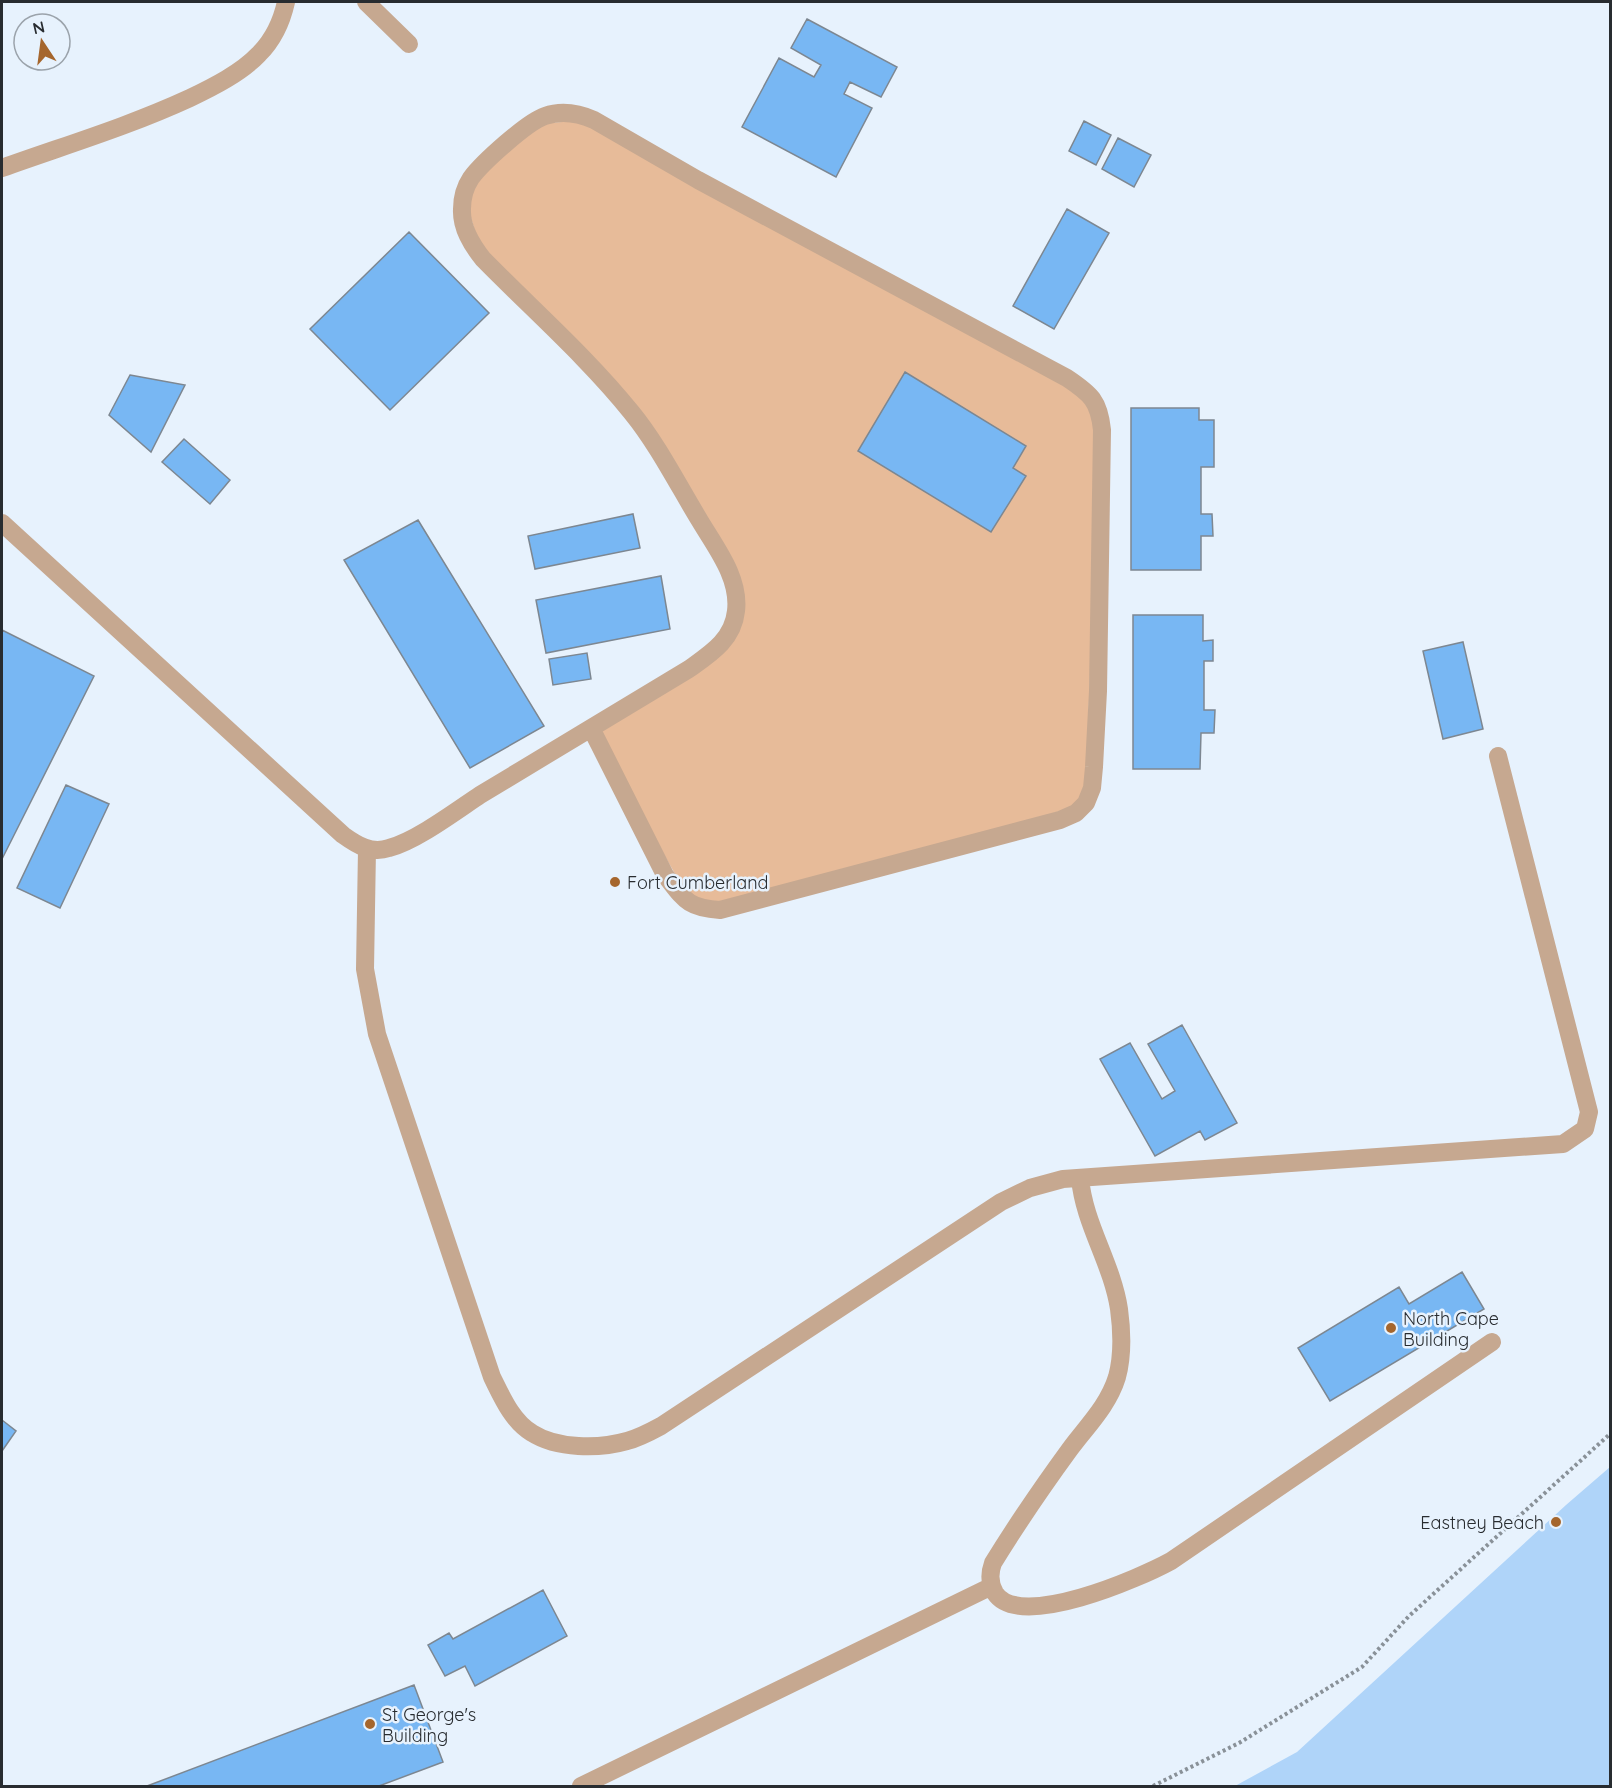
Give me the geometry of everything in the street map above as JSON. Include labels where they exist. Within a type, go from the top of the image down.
[{"type":"lane","points":[[2,168],[103,134],[172,106],[229,77],[259,55],[272,37],[286,2]]},
{"type":"lane","points":[[366,2],[409,45]]},
{"type":"lane","points":[[2,523],[343,835],[366,849],[377,850],[401,844],[718,649],[734,622],[737,610],[736,593],[726,564],[633,415],[613,390],[483,259],[470,240],[462,209],[464,194],[472,177],[530,124],[543,116],[569,112],[582,114],[698,180],[1067,378],[1095,401],[1100,414],[1102,430],[1098,691],[1091,789],[1086,803],[1076,813],[1060,820],[720,910],[705,910],[693,905],[679,893],[665,875],[591,728]]},
{"type":"lane","points":[[366,849],[364,939],[370,1005],[377,1034],[492,1377],[516,1419],[531,1433],[550,1442],[598,1445],[625,1442],[661,1426],[1001,1202],[1046,1183],[1080,1178],[1563,1144],[1585,1129],[1589,1112],[1498,756]]},
{"type":"lane","points":[[1080,1178],[1083,1202],[1111,1278],[1119,1308],[1122,1345],[1117,1377],[1099,1413],[1048,1480],[993,1563],[990,1572],[992,1586],[1001,1601],[1021,1607],[1082,1597],[1141,1577],[1188,1550],[1492,1342]]},
{"type":"lane","points":[[581,1786],[992,1586]]},
{"type":"path","points":[[1154,1786],[1239,1743],[1362,1667],[1409,1616],[1611,1434]]},
{"type":"shaded area","points":[[594,120],[1067,378],[1100,414],[1085,804],[718,909],[693,905],[591,728],[718,649],[736,593],[645,430],[483,259],[464,194],[530,124]],"holes":[[[905,373],[1026,446],[1013,468],[1025,476],[984,528],[859,449]]]},
{"type":"water","points":[[1610,1467],[1610,1786],[1235,1786],[1297,1752]]},
{"type":"building","points":[[807,19],[897,67],[881,97],[850,82],[844,94],[872,108],[836,177],[742,127],[779,58],[814,77],[821,65],[791,48]]},
{"type":"building","points":[[1084,121],[1111,135],[1096,165],[1069,151]]},
{"type":"building","points":[[1118,138],[1151,155],[1134,187],[1102,169]]},
{"type":"building","points":[[1067,209],[1109,233],[1054,329],[1013,306]]},
{"type":"building","points":[[409,232],[489,313],[390,410],[310,329]]},
{"type":"building","points":[[905,372],[1026,446],[1013,468],[1026,476],[991,532],[858,451]]},
{"type":"building","points":[[130,375],[185,385],[151,452],[109,415]]},
{"type":"building","points":[[1131,408],[1199,408],[1199,420],[1214,420],[1214,467],[1201,467],[1201,514],[1212,514],[1213,536],[1201,536],[1201,570],[1131,570]]},
{"type":"building","points":[[184,439],[230,480],[210,504],[162,462]]},
{"type":"building","points":[[633,514],[640,548],[535,569],[528,536]]},
{"type":"building","points":[[418,520],[544,726],[470,768],[344,560]]},
{"type":"building","points":[[661,576],[670,629],[546,653],[536,600]]},
{"type":"building","points":[[1133,615],[1203,615],[1203,641],[1213,640],[1213,661],[1204,661],[1204,710],[1215,710],[1214,733],[1201,733],[1200,769],[1133,769]]},
{"type":"building","points":[[2,630],[94,676],[2,859]]},
{"type":"building","points":[[1463,642],[1483,729],[1443,739],[1423,651]]},
{"type":"building","points":[[587,653],[591,679],[553,685],[549,659]]},
{"type":"building","points":[[66,785],[109,804],[60,908],[17,888]]},
{"type":"building","points":[[1182,1025],[1237,1123],[1205,1140],[1200,1131],[1155,1156],[1100,1059],[1130,1043],[1162,1099],[1175,1091],[1148,1044]]},
{"type":"building","name":"North Cape Building","points":[[1462,1272],[1484,1309],[1330,1401],[1298,1348],[1399,1287],[1409,1304]]},
{"type":"building","points":[[2,1420],[16,1431],[2,1451]]},
{"type":"building","points":[[543,1590],[567,1636],[475,1686],[465,1666],[445,1676],[428,1645],[449,1633],[453,1639]]},
{"type":"building","name":"St George's Building","points":[[414,1685],[443,1762],[379,1786],[147,1786]]},
{"type":"place","name":"Fort Cumberland","points":[[615,882]]},
{"type":"place","name":"North Cape Building","points":[[1391,1328]]},
{"type":"place","name":"Eastney Beach","points":[[1556,1522]]},
{"type":"place","name":"St George's Building","points":[[370,1724]]}]
